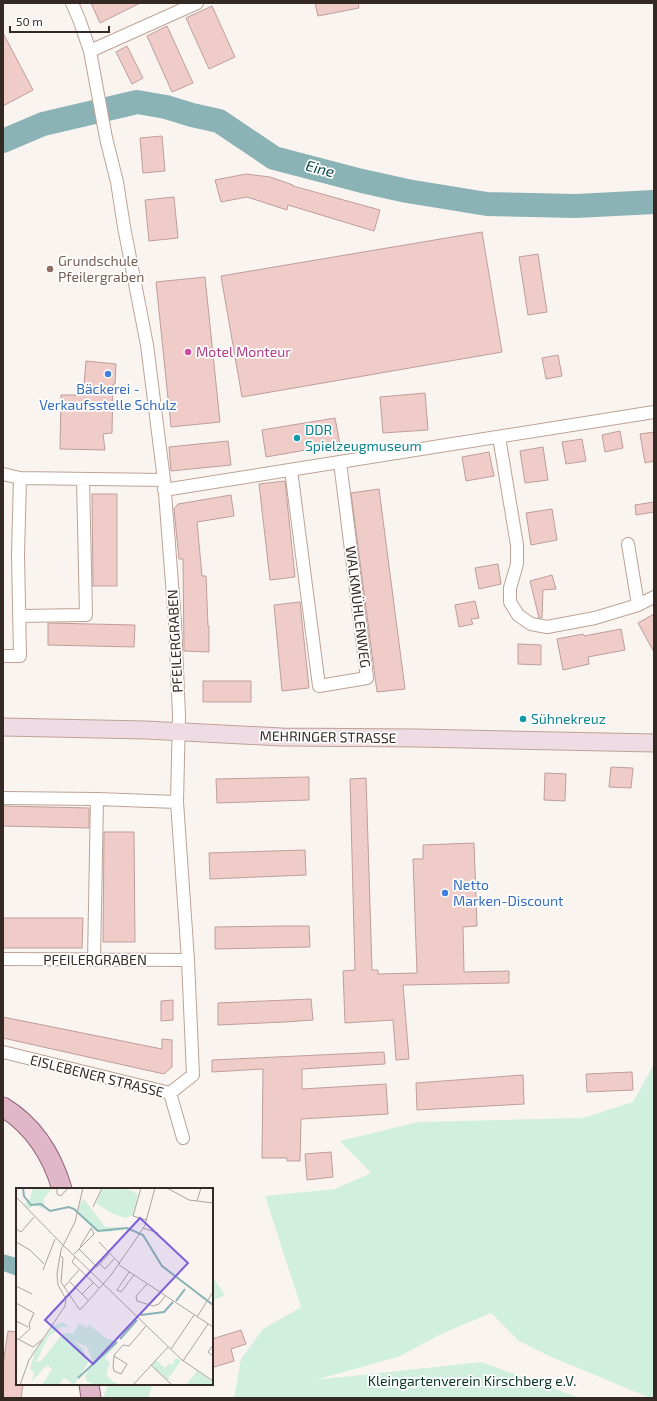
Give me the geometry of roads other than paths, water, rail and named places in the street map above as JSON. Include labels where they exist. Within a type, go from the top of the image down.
[{"type":"main road","name":"MEHRINGER STRASSE","points":[[3,727],[178,732],[282,737],[424,738],[654,743]]},
{"type":"main road","points":[[3,1107],[22,1122],[40,1140],[54,1165],[62,1188]]},
{"type":"main road","points":[[89,1385],[91,1398]]},
{"type":"street","name":"PFEILERGRABEN","points":[[72,3],[90,51],[106,138],[117,182],[124,227],[147,345],[164,485],[175,622],[178,732],[177,802],[188,960],[193,1075],[170,1093]]},
{"type":"street","points":[[90,51],[197,3]]},
{"type":"street","points":[[3,474],[20,478],[83,479],[164,485],[291,470],[654,412]]},
{"type":"street","points":[[499,437],[517,545],[517,564],[510,588],[510,602],[518,615],[531,624],[547,627],[595,618],[638,605],[654,597]]},
{"type":"street","name":"WALKMÜHLENWEG","points":[[291,470],[319,686],[367,678],[340,462]]},
{"type":"street","points":[[3,656],[20,656],[18,555],[20,478]]},
{"type":"street","points":[[19,616],[86,614],[83,479]]},
{"type":"street","points":[[628,544],[638,605]]},
{"type":"street","points":[[3,798],[177,802]]},
{"type":"street","points":[[94,960],[96,799]]},
{"type":"street","name":"PFEILERGRABEN","points":[[3,959],[188,960]]},
{"type":"street","name":"EISLEBENER STRASSE","points":[[3,1052],[170,1093],[183,1138]]},
{"type":"water","points":[[3,1254],[16,1258],[16,1276],[3,1271]]},
{"type":"waterway","name":"Eine","points":[[3,141],[43,124],[137,102],[166,107],[219,121],[274,158],[407,191],[487,204],[576,206],[654,202]]},
{"type":"place","name":"Grundschule Pfeilergraben","points":[[50,269]]},
{"type":"place","name":"Motel Monteur","points":[[188,352]]},
{"type":"place","name":"Bäckerei - Verkaufsstelle Schulz","points":[[108,374]]},
{"type":"place","name":"DDR Spielzeugmuseum","points":[[297,438]]},
{"type":"place","name":"Sühnekreuz","points":[[523,719]]},
{"type":"place","name":"Netto Marken-Discount","points":[[445,893]]},
{"type":"park label","name":"Kleingartenverein Kirschberg e.V.","points":[[472,1381]]}]
